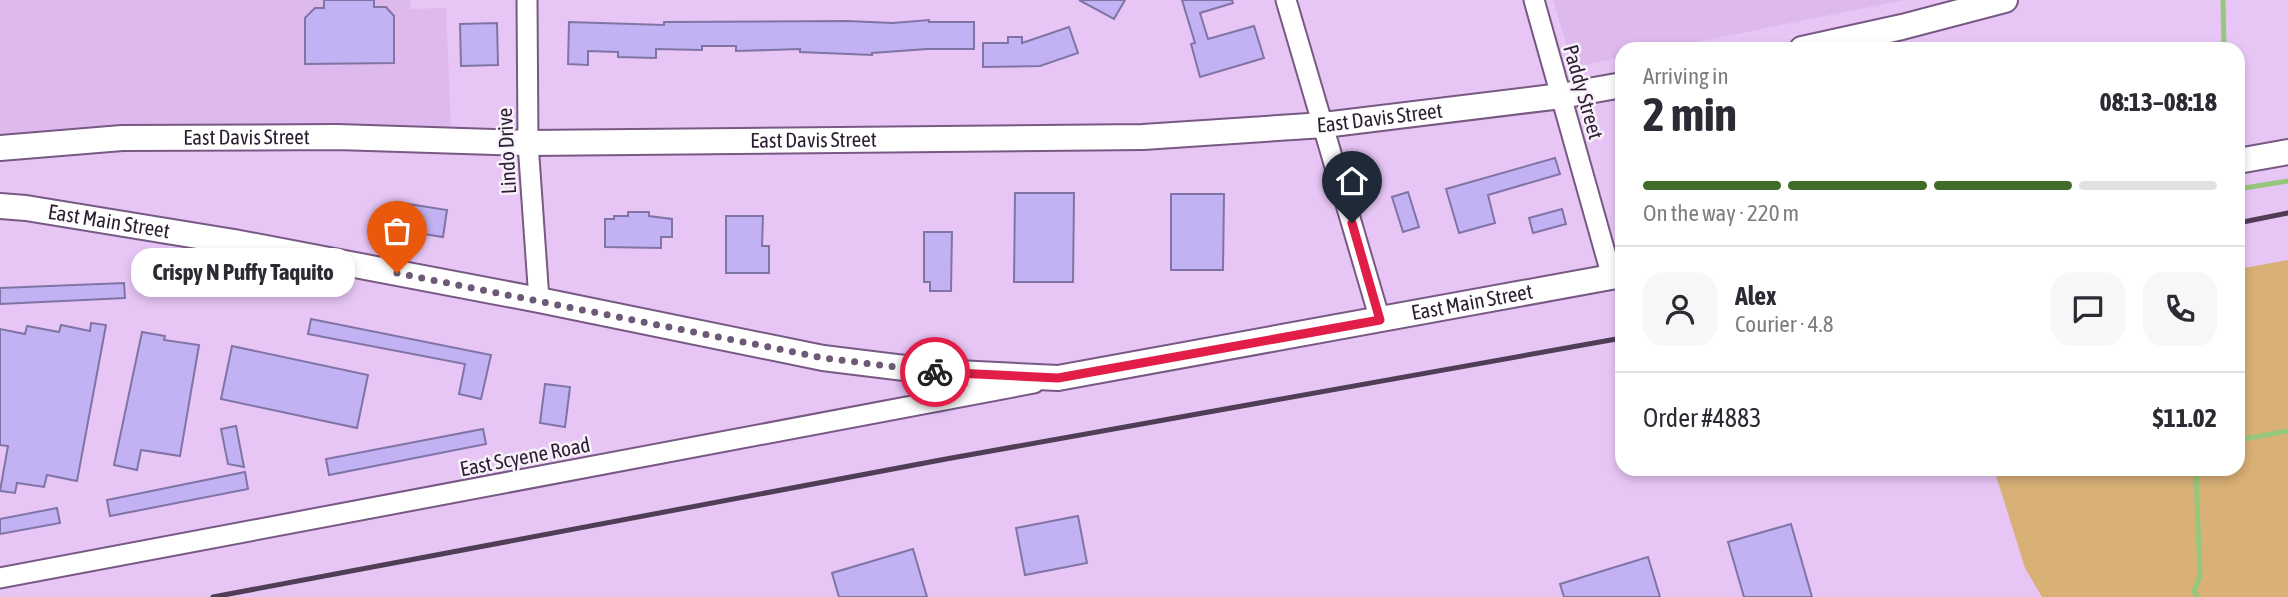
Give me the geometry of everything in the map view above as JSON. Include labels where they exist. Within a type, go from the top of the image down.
[{"type":"main road","points":[[1834,42],[2005,0]]},
{"type":"main road","name":"East Davis Street","points":[[0,148],[122,138],[337,137],[528,143],[1121,138],[1324,125],[1562,96],[1615,86]]},
{"type":"main road","points":[[2245,160],[2288,152]]},
{"type":"main road","name":"East Main Street","points":[[0,206],[234,242],[824,358],[937,372],[1058,378],[1615,276]]},
{"type":"street","name":"Lindo Drive","points":[[527,0],[528,143],[539,300]]},
{"type":"street","points":[[1286,0],[1380,320]]},
{"type":"street","name":"Paddy Street","points":[[1534,0],[1615,269]]},
{"type":"street","name":"East Scyene Road","points":[[0,578],[1058,378]]},
{"type":"shaded area","points":[[0,0],[410,0],[411,9],[446,8],[451,131],[0,141]]},
{"type":"shaded area","points":[[1553,0],[1905,0],[1697,42],[1615,42],[1615,58],[1573,67]]},
{"type":"shaded area","points":[[2288,260],[2288,597],[2042,597],[2025,568],[1996,476],[2245,476],[2245,268]]},
{"type":"building","points":[[324,0],[374,0],[374,7],[386,7],[394,16],[394,63],[305,64],[305,18],[315,8],[324,8]]},
{"type":"building","points":[[1079,0],[1125,0],[1114,19]]},
{"type":"building","points":[[1182,0],[1232,0],[1233,3],[1200,13],[1208,39],[1254,26],[1264,58],[1200,77],[1191,44],[1195,43]]},
{"type":"building","points":[[929,20],[974,22],[974,49],[927,49],[872,55],[800,52],[800,49],[736,51],[736,46],[702,46],[702,50],[656,49],[656,58],[618,57],[618,52],[588,51],[588,65],[568,64],[569,22],[664,25],[664,22],[893,23]]},
{"type":"building","points":[[497,23],[498,65],[461,66],[460,24]]},
{"type":"building","points":[[1069,27],[1078,53],[1040,66],[983,67],[983,43],[1008,43],[1008,37],[1022,37],[1022,43]]},
{"type":"building","points":[[1555,158],[1560,174],[1488,195],[1495,223],[1459,233],[1446,189]]},
{"type":"building","points":[[1408,192],[1419,227],[1403,232],[1392,197]]},
{"type":"building","points":[[1015,193],[1074,193],[1073,282],[1014,282]]},
{"type":"building","points":[[1171,194],[1224,194],[1223,270],[1171,270]]},
{"type":"building","points":[[396,202],[447,210],[443,237],[392,229]]},
{"type":"building","points":[[1562,209],[1566,224],[1533,233],[1529,218]]},
{"type":"building","points":[[628,212],[649,212],[649,216],[672,219],[672,237],[661,237],[661,248],[605,247],[605,219],[628,216]]},
{"type":"building","points":[[726,216],[763,216],[762,246],[769,246],[769,273],[726,273]]},
{"type":"building","points":[[924,232],[952,232],[951,291],[930,291],[930,282],[924,282]]},
{"type":"building","points":[[124,283],[125,298],[0,304],[0,288]]},
{"type":"building","points":[[311,319],[491,355],[481,399],[459,394],[465,364],[308,334]]},
{"type":"building","points":[[91,323],[106,325],[77,481],[47,475],[44,487],[17,483],[15,493],[0,491],[8,446],[0,445],[0,329],[25,334],[27,326],[59,332],[61,325],[90,331]]},
{"type":"building","points":[[142,332],[165,336],[164,340],[199,345],[180,456],[141,450],[137,470],[114,465]]},
{"type":"building","points":[[232,346],[368,375],[357,428],[221,399]]},
{"type":"building","points":[[545,384],[570,387],[565,427],[540,423]]},
{"type":"building","points":[[236,426],[244,467],[228,464],[221,429]]},
{"type":"building","points":[[483,429],[486,444],[329,475],[326,459]]},
{"type":"building","points":[[245,472],[248,489],[110,516],[107,500]]},
{"type":"building","points":[[57,508],[60,523],[0,534],[0,519]]},
{"type":"building","points":[[1078,516],[1087,563],[1025,575],[1016,528]]},
{"type":"building","points":[[1791,524],[1812,597],[1744,597],[1728,542]]},
{"type":"building","points":[[913,549],[927,597],[839,597],[832,573]]},
{"type":"building","points":[[1648,557],[1660,597],[1564,597],[1560,584]]},
{"type":"waterway","points":[[2223,0],[2224,42]]},
{"type":"waterway","points":[[2245,188],[2288,181]]},
{"type":"waterway","points":[[2245,439],[2288,431]]},
{"type":"waterway","points":[[2196,476],[2200,576],[2194,591],[2197,597]]},
{"type":"railway","points":[[2245,222],[2288,213]]},
{"type":"railway","points":[[213,597],[946,459],[1615,339]]},
{"type":"way so far","points":[[397,273],[824,358],[935,372]]},
{"type":"place","name":"Crispy N Puffy Taquito","points":[[397,273]]},
{"type":"route","points":[[935,372],[1058,378],[1380,320],[1352,223]]}]
